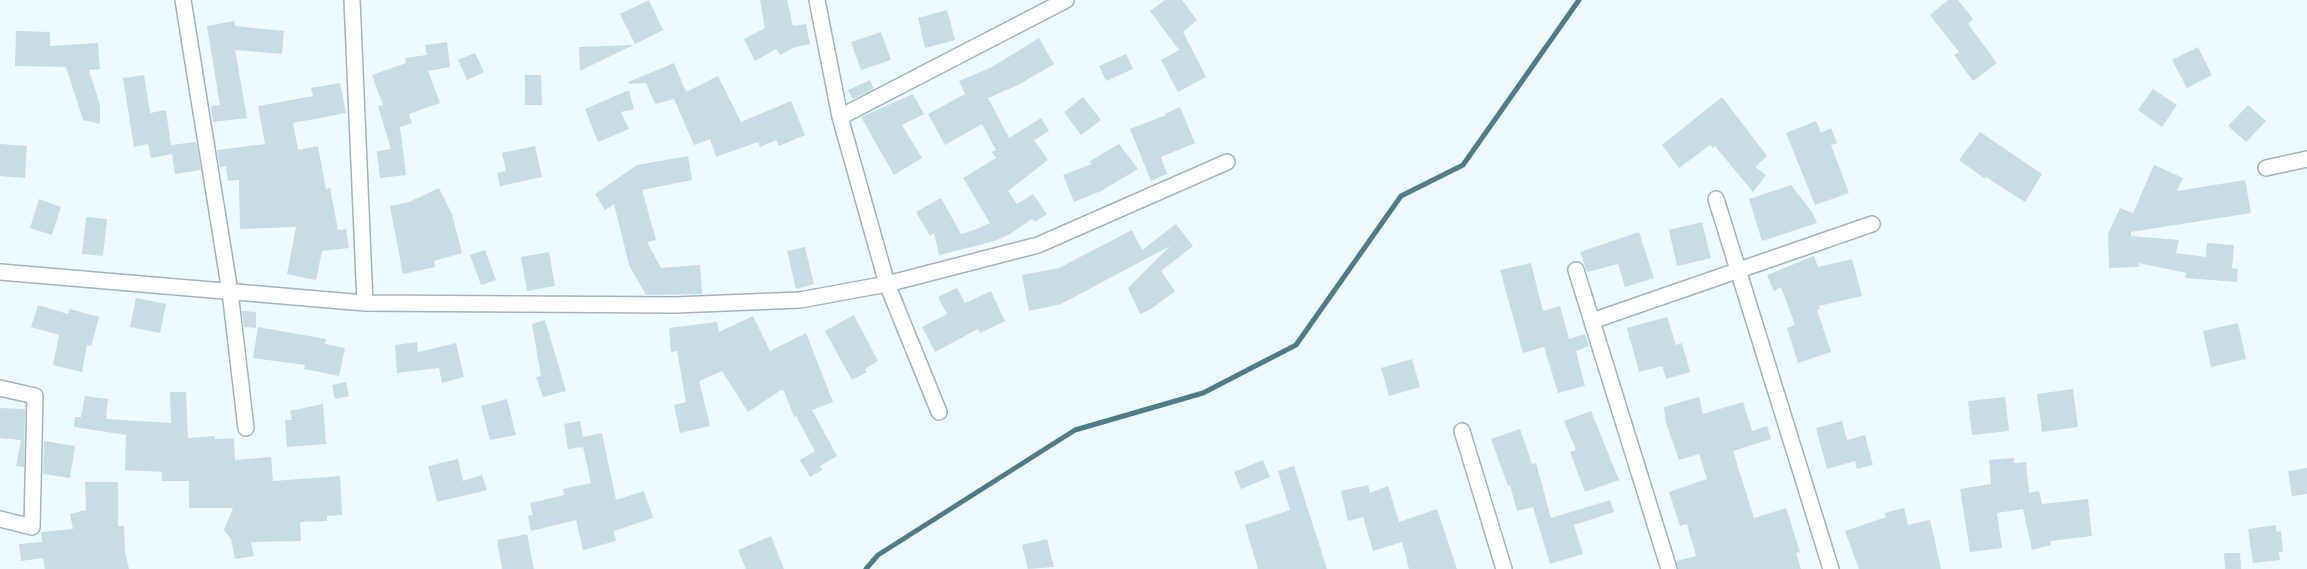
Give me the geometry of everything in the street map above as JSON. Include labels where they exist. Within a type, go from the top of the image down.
[{"type":"street","points":[[183,0],[230,292],[246,428]]},
{"type":"street","points":[[352,0],[364,303]]},
{"type":"street","points":[[817,0],[840,117],[887,285],[939,412]]},
{"type":"street","points":[[840,117],[1066,0]]},
{"type":"street","points":[[2266,168],[2307,159]]},
{"type":"street","points":[[0,272],[364,303],[675,305],[800,300],[887,285],[1038,245],[1227,162]]},
{"type":"street","points":[[1716,199],[1831,569]]},
{"type":"street","points":[[1592,321],[1872,224]]},
{"type":"street","points":[[1576,270],[1669,569]]},
{"type":"street","points":[[0,388],[35,396],[32,527],[0,519]]},
{"type":"street","points":[[1462,431],[1504,569]]},
{"type":"building","points":[[649,0],[663,30],[635,44],[620,14]]},
{"type":"building","points":[[760,0],[787,0],[793,26],[806,24],[810,44],[795,47],[780,55],[776,49],[755,61],[744,39],[765,28]]},
{"type":"building","points":[[1165,0],[1182,0],[1197,20],[1183,32],[1206,77],[1178,92],[1161,60],[1179,50],[1150,11]]},
{"type":"building","points":[[1948,0],[1958,0],[1973,19],[1968,24],[1997,63],[1973,81],[1954,55],[1959,52],[1930,15]]},
{"type":"building","points":[[947,10],[955,40],[925,48],[918,18]]},
{"type":"building","points":[[234,21],[235,26],[284,31],[282,54],[235,50],[247,118],[213,122],[211,106],[220,105],[207,26]]},
{"type":"building","points":[[16,31],[50,32],[50,46],[98,43],[100,69],[89,70],[100,105],[100,124],[83,120],[66,67],[15,66]]},
{"type":"building","points":[[881,32],[891,60],[861,70],[851,42]]},
{"type":"building","points":[[1039,38],[1054,64],[1018,85],[988,98],[1009,138],[1041,118],[1049,131],[1034,140],[1048,160],[1008,191],[1017,204],[1033,194],[1047,214],[1035,222],[1032,219],[995,241],[939,255],[934,233],[930,236],[916,212],[941,198],[961,234],[990,223],[963,178],[996,158],[992,152],[996,150],[982,124],[945,145],[928,114],[965,94],[959,81],[992,67]]},
{"type":"building","points":[[447,42],[450,67],[428,71],[440,103],[409,114],[412,123],[400,127],[406,175],[380,178],[377,151],[391,149],[378,106],[383,105],[372,75],[406,63],[405,58],[427,55],[425,45]]},
{"type":"building","points":[[633,45],[580,71],[579,47]]},
{"type":"building","points":[[2198,47],[2212,75],[2187,88],[2172,60]]},
{"type":"building","points":[[475,53],[484,72],[467,80],[458,60]]},
{"type":"building","points":[[1126,54],[1133,69],[1106,81],[1099,66]]},
{"type":"building","points":[[674,63],[686,92],[718,76],[741,122],[791,101],[805,135],[779,146],[776,140],[760,147],[758,142],[716,157],[710,139],[694,145],[674,99],[655,104],[646,83],[629,84],[628,82]]},
{"type":"building","points":[[144,75],[150,113],[166,110],[171,145],[196,142],[201,170],[175,174],[172,154],[151,158],[148,144],[134,147],[123,78]]},
{"type":"building","points":[[525,75],[541,75],[542,105],[525,105]]},
{"type":"building","points":[[870,80],[874,89],[853,99],[848,90]]},
{"type":"building","points":[[340,83],[346,113],[293,123],[298,150],[318,146],[326,189],[330,188],[338,230],[346,229],[349,248],[322,251],[316,280],[287,274],[296,227],[240,229],[239,180],[228,181],[226,166],[220,167],[217,150],[265,144],[258,106],[313,96],[311,88]]},
{"type":"building","points":[[2153,89],[2177,105],[2162,127],[2138,110]]},
{"type":"building","points":[[629,90],[634,109],[621,112],[629,129],[598,142],[585,109]]},
{"type":"building","points":[[913,94],[924,114],[902,125],[922,158],[894,175],[861,117]]},
{"type":"building","points":[[1083,97],[1101,120],[1081,135],[1064,112]]},
{"type":"building","points":[[1722,97],[1767,156],[1755,167],[1766,175],[1753,192],[1715,146],[1713,148],[1710,145],[1679,168],[1662,145]]},
{"type":"building","points":[[2248,105],[2266,121],[2246,142],[2228,126]]},
{"type":"building","points":[[1180,107],[1195,143],[1161,157],[1167,174],[1151,181],[1130,129]]},
{"type":"building","points":[[1816,121],[1821,133],[1831,128],[1837,143],[1831,145],[1849,193],[1815,205],[1786,133]]},
{"type":"building","points":[[1980,132],[2042,174],[2025,202],[1986,177],[1985,179],[1959,160]]},
{"type":"building","points":[[0,144],[27,146],[25,178],[0,176]]},
{"type":"building","points":[[1119,144],[1138,169],[1101,191],[1074,202],[1063,175],[1092,164],[1090,161]]},
{"type":"building","points":[[535,146],[542,177],[500,186],[497,173],[506,171],[502,153]]},
{"type":"building","points":[[688,156],[692,180],[642,190],[656,240],[647,242],[661,268],[700,265],[702,294],[646,295],[629,265],[614,204],[605,210],[595,194],[637,165]]},
{"type":"building","points":[[2154,165],[2183,178],[2177,191],[2245,180],[2251,213],[2131,232],[2131,236],[2179,240],[2176,253],[2206,257],[2207,243],[2234,245],[2232,268],[2238,269],[2237,282],[2185,278],[2186,273],[2139,263],[2139,267],[2109,268],[2108,234],[2120,208],[2133,213]]},
{"type":"building","points":[[1791,185],[1812,212],[1817,223],[1762,241],[1749,199]]},
{"type":"building","points":[[439,188],[452,214],[462,253],[434,261],[435,267],[403,274],[390,206],[409,202]]},
{"type":"building","points":[[39,199],[61,207],[52,235],[30,228]]},
{"type":"building","points":[[86,217],[107,219],[103,256],[82,254]]},
{"type":"building","points":[[1702,222],[1711,258],[1677,266],[1669,230]]},
{"type":"building","points":[[1176,224],[1193,246],[1161,271],[1175,291],[1151,309],[1140,314],[1128,288],[1170,246],[1061,304],[1029,311],[1022,275],[1059,268],[1132,230],[1142,250]]},
{"type":"building","points":[[1639,232],[1654,278],[1625,287],[1618,264],[1587,272],[1580,252]]},
{"type":"building","points":[[805,247],[814,284],[796,289],[787,251]]},
{"type":"building","points":[[485,250],[496,280],[481,285],[470,255]]},
{"type":"building","points":[[549,252],[555,286],[527,291],[521,257]]},
{"type":"building","points":[[1814,256],[1818,267],[1852,259],[1862,296],[1819,306],[1820,309],[1817,310],[1831,352],[1798,363],[1787,328],[1795,325],[1781,287],[1774,291],[1767,275]]},
{"type":"building","points":[[1531,263],[1543,311],[1560,306],[1569,339],[1585,334],[1589,346],[1576,351],[1585,386],[1558,393],[1544,347],[1523,353],[1500,270]]},
{"type":"building","points":[[957,288],[965,303],[991,291],[1005,321],[980,333],[978,329],[935,352],[922,327],[947,314],[938,297]]},
{"type":"building","points":[[136,298],[166,304],[160,333],[130,327]]},
{"type":"building","points":[[38,305],[68,314],[70,309],[99,317],[91,346],[87,345],[82,372],[53,365],[59,335],[31,327]]},
{"type":"building","points":[[242,311],[256,312],[256,328],[244,327]]},
{"type":"building","points":[[854,315],[878,361],[865,369],[867,372],[852,380],[825,331]]},
{"type":"building","points":[[753,316],[770,351],[806,333],[833,402],[812,410],[837,456],[820,466],[822,470],[810,477],[800,460],[815,451],[796,416],[794,417],[784,391],[781,390],[748,412],[722,371],[699,381],[710,426],[680,433],[674,405],[686,402],[677,351],[671,352],[669,328],[717,322],[719,332]]},
{"type":"building","points":[[1667,317],[1676,345],[1682,343],[1690,372],[1666,379],[1662,366],[1639,372],[1627,328]]},
{"type":"building","points":[[545,320],[566,391],[543,397],[536,377],[541,376],[532,324]]},
{"type":"building","points":[[2238,323],[2246,359],[2211,367],[2203,331]]},
{"type":"building","points":[[258,327],[326,339],[325,344],[345,348],[339,376],[304,369],[305,365],[253,358]]},
{"type":"building","points":[[417,342],[418,352],[456,343],[464,377],[442,383],[439,368],[397,373],[395,345]]},
{"type":"building","points":[[1412,359],[1420,387],[1389,396],[1381,368]]},
{"type":"building","points":[[346,382],[349,396],[335,399],[332,385]]},
{"type":"building","points":[[2073,389],[2078,427],[2042,432],[2037,394]]},
{"type":"building","points":[[170,392],[186,392],[188,438],[215,436],[215,439],[234,438],[235,460],[271,457],[273,481],[340,476],[342,515],[327,516],[327,521],[300,522],[301,541],[251,542],[254,556],[235,559],[231,539],[224,530],[233,508],[189,508],[189,481],[162,481],[162,472],[125,470],[126,435],[74,427],[75,417],[81,417],[85,396],[108,399],[106,419],[171,423]]},
{"type":"building","points":[[1699,397],[1703,414],[1743,402],[1752,431],[1767,426],[1771,439],[1733,451],[1754,518],[1786,508],[1800,552],[1796,553],[1801,569],[1678,569],[1677,561],[1696,556],[1687,524],[1680,526],[1669,492],[1707,479],[1699,454],[1679,460],[1666,423],[1664,407]]},
{"type":"building","points":[[2005,397],[2009,431],[1972,435],[1968,401]]},
{"type":"building","points":[[507,399],[516,435],[490,440],[481,406]]},
{"type":"building","points":[[323,404],[326,444],[287,447],[285,420],[292,420],[290,411]]},
{"type":"building","points":[[0,408],[25,409],[24,467],[16,466],[21,440],[0,438]]},
{"type":"building","points":[[1591,411],[1619,480],[1585,492],[1570,452],[1576,450],[1564,421]]},
{"type":"building","points":[[580,421],[583,437],[602,433],[616,500],[644,491],[653,518],[614,531],[616,541],[583,550],[576,520],[531,531],[528,516],[533,515],[530,503],[564,495],[563,489],[591,483],[583,447],[568,449],[564,424]]},
{"type":"building","points":[[1842,421],[1847,440],[1865,435],[1873,465],[1857,469],[1855,461],[1827,469],[1816,428]]},
{"type":"building","points":[[1520,429],[1532,464],[1536,463],[1551,518],[1610,500],[1614,512],[1574,525],[1583,554],[1550,564],[1533,507],[1517,511],[1510,485],[1508,486],[1491,439]]},
{"type":"building","points":[[44,441],[75,446],[70,478],[43,474]]},
{"type":"building","points":[[2014,458],[2014,463],[2026,462],[2029,493],[2039,491],[2042,504],[2088,499],[2092,536],[2050,541],[2051,545],[2032,550],[2023,509],[1997,513],[2002,548],[1970,552],[1960,489],[1991,484],[1989,460]]},
{"type":"building","points":[[458,459],[463,481],[482,475],[487,490],[437,502],[428,466]]},
{"type":"building","points":[[1263,460],[1270,477],[1241,489],[1234,472]]},
{"type":"building","points":[[1294,466],[1327,569],[1258,569],[1245,525],[1290,510],[1278,471]]},
{"type":"building","points":[[2307,468],[2307,494],[2292,496],[2288,471]]},
{"type":"building","points":[[85,482],[118,482],[118,526],[124,526],[125,552],[129,569],[45,569],[43,558],[21,561],[19,544],[42,542],[41,532],[73,529],[70,514],[86,510]]},
{"type":"building","points":[[1368,485],[1370,493],[1388,486],[1399,522],[1437,509],[1457,569],[1409,569],[1402,542],[1373,551],[1363,517],[1348,521],[1341,491]]},
{"type":"building","points":[[1904,508],[1908,525],[1930,520],[1941,569],[1859,569],[1845,531],[1886,517],[1885,513]]},
{"type":"building","points":[[2276,525],[2276,532],[2281,531],[2283,552],[2279,552],[2280,560],[2253,563],[2248,529]]},
{"type":"building","points":[[527,534],[534,569],[502,569],[497,540]]},
{"type":"building","points":[[771,536],[784,569],[746,569],[738,550]]},
{"type":"building","points":[[1047,539],[1054,567],[1028,569],[1022,545]]},
{"type":"building","points":[[2224,553],[2240,553],[2241,569],[2225,569]]},
{"type":"waterway","points":[[866,569],[878,555],[1075,430],[1203,393],[1296,345],[1401,196],[1463,165],[1579,0]]}]
